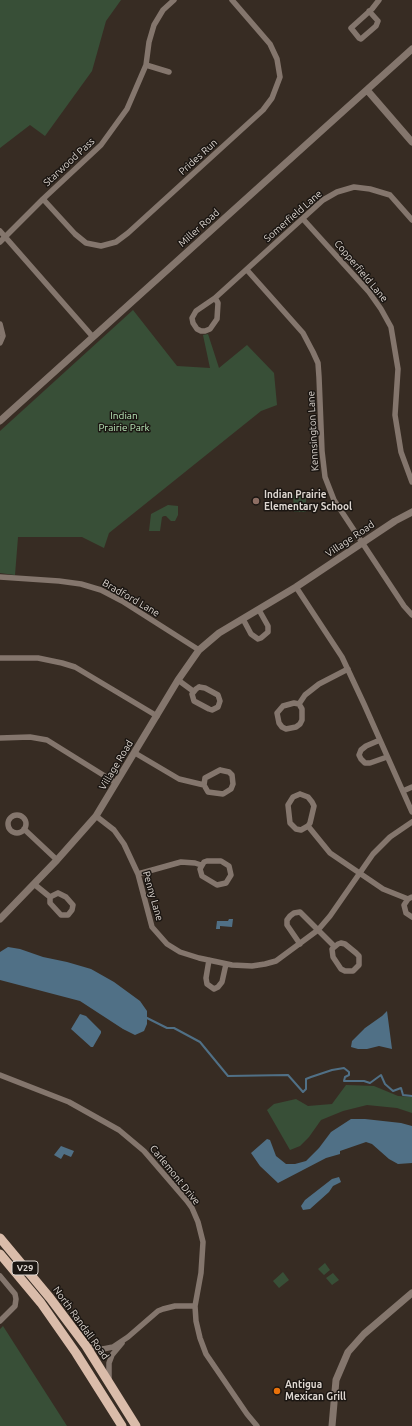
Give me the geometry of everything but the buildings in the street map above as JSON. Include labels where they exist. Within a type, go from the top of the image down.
[{"type":"main road","name":"North Randall Road","points":[[0,1238],[50,1298],[86,1346],[136,1426]]},
{"type":"main road","name":"V29","points":[[0,1254],[45,1310],[76,1353],[122,1426]]},
{"type":"street","name":"Starwood Pass","points":[[0,242],[43,199],[101,145],[127,109],[146,65],[149,42],[154,25],[163,10],[174,0]]},
{"type":"street","name":"Prides Run","points":[[43,199],[75,234],[86,243],[101,246],[116,242],[128,234],[263,110],[272,98],[280,77],[277,59],[270,44],[232,0]]},
{"type":"street","points":[[369,11],[378,21],[376,26],[361,39],[351,28],[379,0]]},
{"type":"street","name":"Miller Road","points":[[0,421],[412,49]]},
{"type":"street","points":[[146,65],[169,72]]},
{"type":"street","points":[[367,90],[412,142]]},
{"type":"street","name":"Somerfield Lane","points":[[215,298],[218,303],[217,319],[210,329],[201,331],[197,329],[193,324],[192,318],[196,311],[215,298],[323,200],[337,192],[354,187],[370,189],[390,195],[412,220]]},
{"type":"street","name":"Copperfield Lane","points":[[303,219],[369,292],[391,327],[398,369],[395,415],[401,452],[412,482]]},
{"type":"street","points":[[0,231],[93,337]]},
{"type":"street","name":"Kennsington Lane","points":[[247,270],[303,333],[314,352],[318,363],[322,451],[325,477],[334,500],[404,606],[412,615]]},
{"type":"street","points":[[0,324],[3,336],[0,343]]},
{"type":"street","name":"Village Road","points":[[0,920],[96,816],[178,680],[199,650],[219,633],[296,587],[395,521],[412,512]]},
{"type":"street","name":"Bradford Lane","points":[[0,577],[59,581],[81,584],[101,590],[122,601],[199,650]]},
{"type":"street","points":[[296,587],[342,657],[412,812]]},
{"type":"street","points":[[243,619],[251,634],[258,639],[261,638],[268,632],[268,626],[259,610]]},
{"type":"street","points":[[0,658],[38,658],[75,667],[157,716]]},
{"type":"street","points":[[299,704],[305,695],[319,684],[348,669]]},
{"type":"street","points":[[178,680],[194,691]]},
{"type":"street","points":[[199,687],[205,688],[218,695],[220,698],[220,704],[215,709],[209,709],[194,700],[194,691],[199,687]]},
{"type":"street","points":[[288,704],[299,704],[302,710],[300,724],[291,729],[282,727],[277,718],[279,709],[288,704]]},
{"type":"street","points":[[0,738],[30,737],[47,740],[116,783]]},
{"type":"street","points":[[380,740],[366,746],[361,750],[359,755],[365,763],[370,763],[387,757]]},
{"type":"street","points":[[135,753],[179,779],[204,785],[208,792],[223,794],[231,789],[233,780],[229,772],[220,770],[205,778],[204,785]]},
{"type":"street","points":[[403,791],[412,787]]},
{"type":"street","points":[[304,794],[314,806],[312,819],[308,826],[305,829],[296,829],[290,823],[288,804],[296,795],[304,794]]},
{"type":"street","name":"Penny Lane","points":[[96,816],[119,836],[124,844],[138,874],[152,927],[167,944],[180,952],[209,960],[226,964],[252,966],[276,961],[318,930],[330,916],[373,854],[390,837],[412,822]]},
{"type":"street","points":[[308,826],[330,853],[383,889],[410,898]]},
{"type":"street","points":[[24,830],[57,860]]},
{"type":"street","points":[[208,861],[221,861],[226,863],[231,870],[229,879],[226,883],[217,885],[204,879],[200,872],[201,865],[208,861]]},
{"type":"street","points":[[138,874],[180,862],[195,862],[201,865]]},
{"type":"street","points":[[34,884],[50,897]]},
{"type":"street","points":[[58,893],[66,897],[73,905],[70,914],[66,916],[61,915],[50,903],[50,897],[58,893]]},
{"type":"street","points":[[410,898],[405,902],[404,909],[406,913],[412,917]]},
{"type":"street","points":[[300,944],[287,925],[287,920],[290,916],[294,913],[300,912],[334,946]]},
{"type":"street","points":[[341,943],[345,944],[356,953],[360,961],[357,969],[349,972],[341,969],[332,957],[332,949],[334,946],[341,943]]},
{"type":"street","points":[[209,960],[206,978],[207,984],[214,988],[218,987],[222,982],[226,964]]},
{"type":"street","name":"Carlemont Drive","points":[[0,1075],[68,1102],[119,1130],[144,1151],[192,1208],[198,1222],[202,1242],[201,1274],[195,1306],[196,1321],[200,1338],[206,1354],[247,1414],[257,1426]]},
{"type":"street","points":[[0,1276],[15,1294],[15,1306],[0,1321]]},
{"type":"street","points":[[332,1426],[336,1380],[348,1352],[364,1334],[412,1293]]},
{"type":"street","points":[[86,1346],[103,1349],[113,1347],[128,1337],[158,1311],[175,1306],[195,1306]]},
{"type":"street","points":[[109,1384],[109,1364],[112,1355],[128,1337]]},
{"type":"green space","points":[[0,0],[121,0],[106,21],[92,71],[45,136],[30,125],[0,148]]},
{"type":"green space","name":"Indian Prairie Park","points":[[133,310],[177,366],[210,368],[203,335],[208,334],[219,368],[247,345],[274,373],[277,405],[261,411],[109,533],[104,548],[82,537],[18,537],[15,575],[0,573],[0,431]]},
{"type":"green space","points":[[293,495],[306,495],[306,512],[294,512]]},
{"type":"green space","points":[[168,505],[178,506],[178,515],[175,521],[171,521],[164,516],[162,517],[160,531],[149,531],[151,514]]},
{"type":"green space","points":[[346,1085],[374,1086],[398,1096],[412,1097],[412,1113],[397,1108],[367,1105],[343,1111],[321,1120],[309,1137],[300,1146],[290,1150],[267,1110],[274,1104],[296,1099],[308,1106],[332,1104]]},
{"type":"green space","points":[[325,1263],[330,1270],[324,1275],[318,1269]]},
{"type":"green space","points":[[283,1272],[289,1280],[279,1288],[273,1281]]},
{"type":"green space","points":[[333,1273],[339,1280],[332,1285],[326,1278]]},
{"type":"green space","points":[[3,1326],[67,1426],[0,1426],[0,1329]]},
{"type":"water","points":[[229,919],[233,919],[232,927],[220,926],[220,929],[216,929],[217,921],[228,921]]},
{"type":"water","points":[[8,947],[91,969],[114,982],[140,1001],[147,1011],[147,1024],[144,1031],[135,1035],[123,1029],[80,1001],[0,980],[0,952]]},
{"type":"water","points":[[387,1011],[392,1049],[379,1046],[367,1049],[351,1047],[352,1041],[365,1028]]},
{"type":"water","points":[[80,1014],[86,1016],[101,1031],[93,1047],[91,1047],[71,1029]]},
{"type":"water","points":[[351,1119],[401,1123],[412,1126],[412,1163],[398,1164],[389,1159],[372,1144],[366,1142],[340,1151],[340,1154],[326,1158],[278,1183],[260,1166],[251,1153],[267,1139],[270,1140],[276,1156],[286,1164],[295,1164],[306,1161],[319,1148],[331,1132]]},
{"type":"water","points":[[61,1146],[74,1151],[71,1157],[64,1154],[61,1159],[54,1155]]},
{"type":"water","points":[[339,1177],[341,1182],[333,1186],[329,1192],[310,1209],[303,1210],[301,1206],[305,1200],[332,1179]]},
{"type":"waterway","points":[[145,1017],[167,1028],[174,1028],[200,1042],[228,1076],[288,1075],[303,1092],[306,1089],[306,1079],[332,1070],[344,1068],[349,1072],[349,1075],[345,1077],[344,1081],[364,1081],[370,1083],[381,1075],[385,1084],[393,1091],[401,1088],[403,1095],[412,1096]]},
{"type":"place","name":"Indian Prairie Elementary School","points":[[256,501]]},
{"type":"place","name":"Antigua Mexican Grill","points":[[277,1391]]}]
